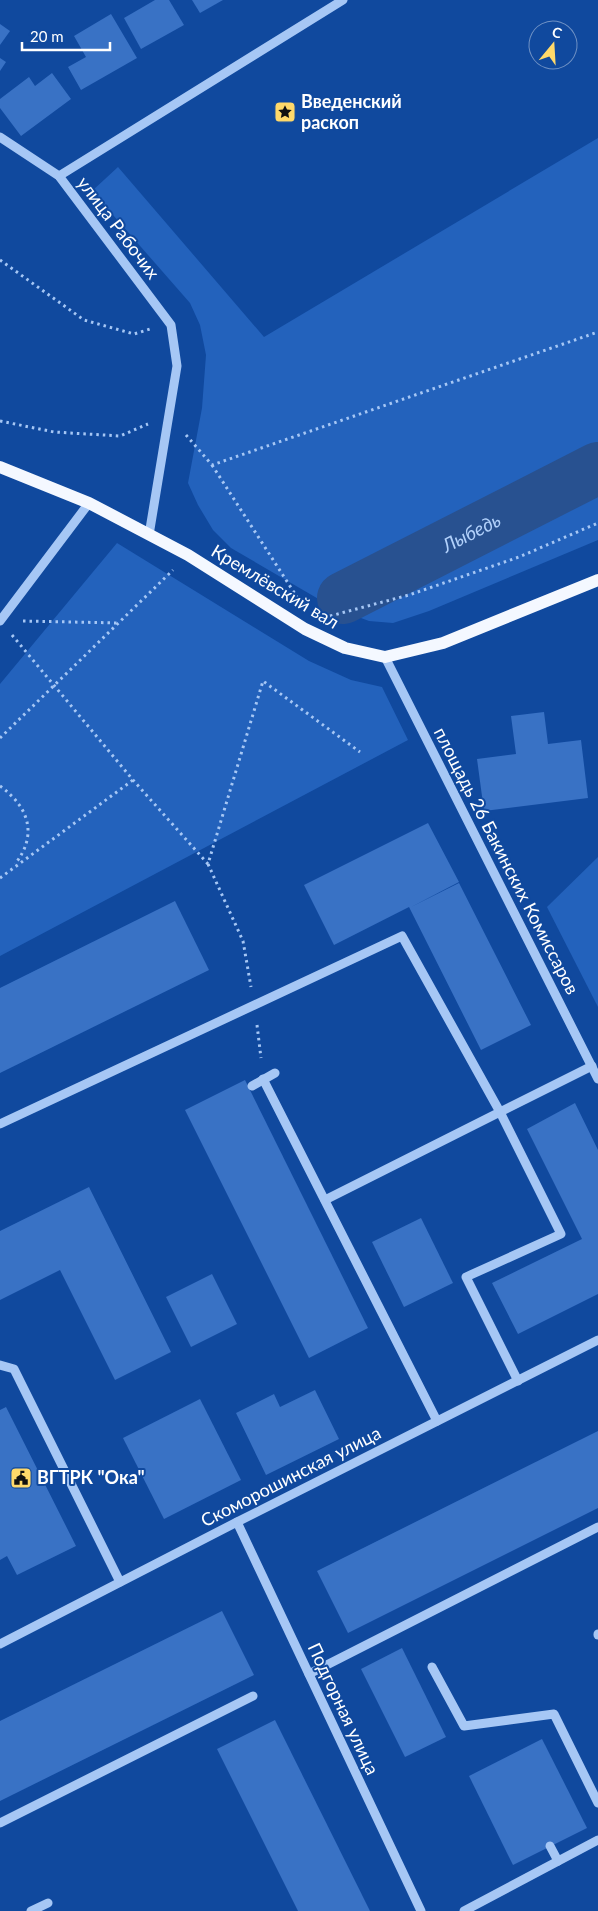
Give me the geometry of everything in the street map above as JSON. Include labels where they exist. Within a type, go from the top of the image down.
[{"type":"main road","name":"Кремлёвский вал","points":[[0,467],[89,503],[188,555],[305,629],[345,648],[386,657],[443,643],[598,580]]},
{"type":"street","name":"улица Рабочих","points":[[149,535],[176,366],[171,325],[59,176],[343,0]]},
{"type":"street","points":[[0,137],[59,176]]},
{"type":"street","points":[[3,624],[89,503]]},
{"type":"street","name":"площадь 26 Бакинских Комиссаров","points":[[386,657],[598,1078]]},
{"type":"street","points":[[0,1124],[402,936],[500,1112],[561,1234],[466,1277],[518,1381]]},
{"type":"street","points":[[324,1200],[592,1066]]},
{"type":"street","points":[[252,1086],[275,1073]]},
{"type":"street","points":[[263,1079],[437,1422]]},
{"type":"street","name":"Скоморошинская улица","points":[[0,1644],[598,1340]]},
{"type":"street","points":[[0,1365],[14,1369],[120,1582]]},
{"type":"street","name":"Подгорная улица","points":[[237,1522],[421,1911]]},
{"type":"street","points":[[309,1674],[598,1528]]},
{"type":"street","points":[[432,1667],[464,1726],[554,1714],[598,1803]]},
{"type":"street","points":[[0,1823],[253,1696]]},
{"type":"street","points":[[464,1911],[598,1840]]},
{"type":"street","points":[[550,1846],[558,1861]]},
{"type":"street","points":[[31,1911],[48,1903]]},
{"type":"path","points":[[0,260],[84,320],[134,334],[171,325]]},
{"type":"path","points":[[212,466],[598,332]]},
{"type":"path","points":[[0,421],[54,432],[120,436],[169,415],[212,466],[300,603]]},
{"type":"path","points":[[328,617],[409,595],[500,563],[598,523]]},
{"type":"path","points":[[0,738],[188,555]]},
{"type":"path","points":[[20,621],[119,622]]},
{"type":"path","points":[[3,624],[133,780],[208,864],[243,941],[255,1005],[263,1079]]},
{"type":"path","points":[[208,864],[264,681],[360,752]]},
{"type":"path","points":[[0,877],[133,780]]},
{"type":"path","points":[[0,786],[13,795],[22,808],[27,824],[27,840],[22,855],[12,868]]},
{"type":"shaded area","points":[[598,138],[598,540],[429,611],[393,623],[369,621],[334,608],[231,548],[213,530],[198,505],[188,483],[202,408],[206,355],[200,325],[190,303],[92,191],[118,167],[264,337]]},
{"type":"shaded area","points":[[117,543],[309,661],[351,680],[382,687],[408,740],[0,956],[0,684]]},
{"type":"shaded area","points":[[598,857],[598,1007],[547,907]]},
{"type":"building","points":[[155,0],[169,0],[184,25],[141,49],[124,18]]},
{"type":"building","points":[[192,0],[223,0],[200,13]]},
{"type":"building","points":[[111,14],[137,58],[81,90],[68,67],[86,57],[74,36]]},
{"type":"building","points":[[0,24],[10,31],[0,45]]},
{"type":"building","points":[[0,58],[6,62],[0,71]]},
{"type":"building","points":[[52,73],[71,99],[21,136],[0,108],[0,99],[29,77],[35,86]]},
{"type":"building","points":[[544,712],[548,744],[581,740],[588,798],[484,811],[477,759],[516,754],[511,716]]},
{"type":"building","points":[[428,823],[459,882],[411,907],[459,883],[531,1025],[481,1050],[409,907],[334,945],[304,885]]},
{"type":"building","points":[[175,901],[209,970],[0,1073],[0,988]]},
{"type":"building","points":[[245,1080],[368,1328],[309,1358],[185,1110]]},
{"type":"building","points":[[575,1103],[598,1150],[598,1294],[518,1334],[492,1283],[582,1239],[527,1129]]},
{"type":"building","points":[[89,1187],[171,1352],[115,1380],[60,1270],[0,1300],[0,1231]]},
{"type":"building","points":[[421,1218],[453,1283],[404,1307],[372,1242]]},
{"type":"building","points":[[212,1274],[237,1324],[191,1347],[166,1297]]},
{"type":"building","points":[[315,1390],[339,1439],[266,1475],[236,1413],[274,1394],[280,1407]]},
{"type":"building","points":[[200,1399],[241,1480],[164,1519],[123,1438]]},
{"type":"building","name":"ВГТРК \"Ока\"","points":[[6,1407],[76,1546],[17,1575],[7,1556],[0,1560],[0,1410]]},
{"type":"building","points":[[598,1431],[598,1508],[348,1633],[317,1571]]},
{"type":"building","points":[[222,1611],[254,1675],[0,1801],[0,1721]]},
{"type":"building","points":[[402,1648],[446,1737],[405,1757],[361,1669]]},
{"type":"building","points":[[275,1720],[370,1911],[298,1911],[217,1749]]},
{"type":"building","points":[[542,1739],[587,1828],[513,1865],[469,1776]]},
{"type":"waterway","name":"Лыбедь","points":[[343,598],[598,468]]},
{"type":"place","name":"Введенский раскоп","points":[[285,112]]},
{"type":"place","name":"ВГТРК \"Ока\"","points":[[21,1478]]}]
